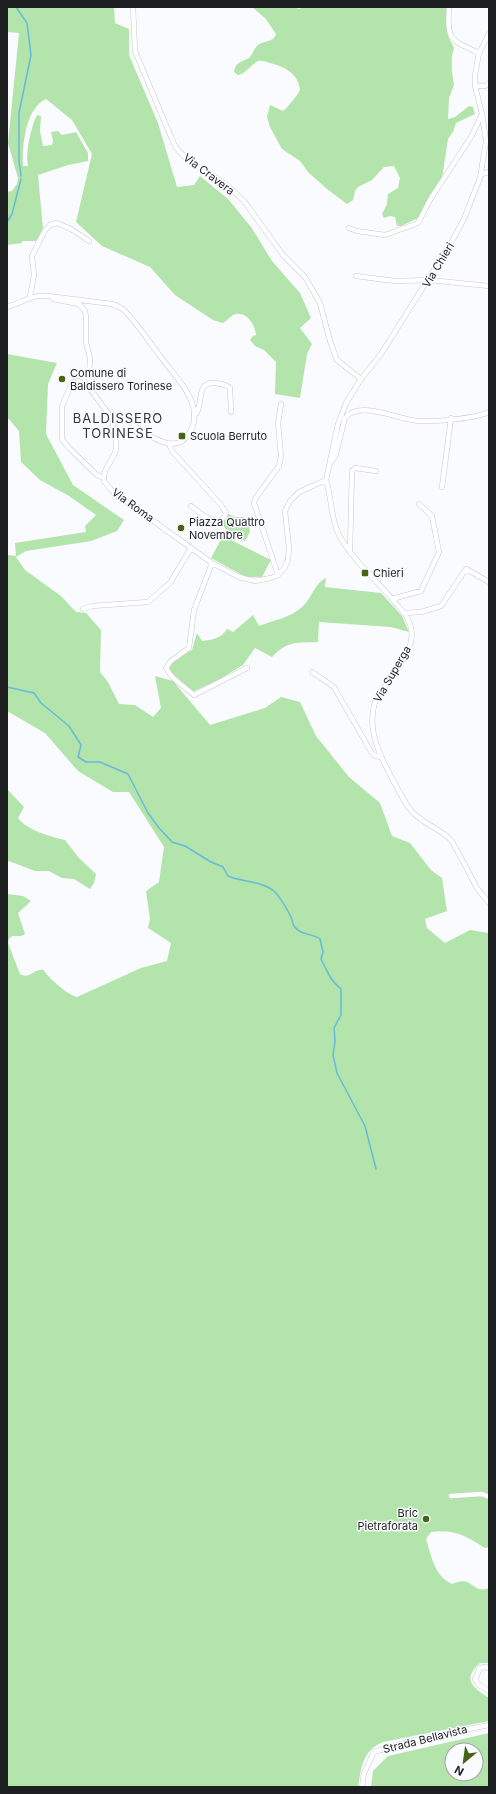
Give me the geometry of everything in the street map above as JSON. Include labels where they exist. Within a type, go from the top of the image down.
[{"type":"street","name":"Via Cravera","points":[[133,7],[135,51],[174,144],[188,160],[227,185],[244,200],[283,255],[306,277],[320,303],[330,341],[337,360],[361,379]]},
{"type":"street","points":[[449,7],[448,26],[452,39],[460,45],[479,53]]},
{"type":"street","name":"Via Chieri","points":[[326,480],[340,417],[361,379],[381,354],[429,280],[464,219],[482,174],[486,141],[482,114],[475,86],[475,69],[479,53],[489,34]]},
{"type":"street","points":[[475,86],[485,86],[489,83]]},
{"type":"street","points":[[349,228],[357,231],[385,235],[418,223],[431,198],[471,137],[482,114]]},
{"type":"street","points":[[482,174],[489,172]]},
{"type":"street","points":[[30,297],[34,275],[32,256],[45,230],[50,225],[57,223],[72,228],[89,241]]},
{"type":"street","points":[[356,276],[395,281],[429,280],[489,286]]},
{"type":"street","points":[[38,295],[45,298],[79,304],[85,311],[86,343],[90,358],[89,377],[91,390]]},
{"type":"street","points":[[7,307],[38,295],[108,303],[120,308],[133,320],[182,384],[192,401],[194,416],[193,426],[186,438],[179,443],[169,444],[149,435],[123,418],[116,418],[113,420],[91,390],[79,381],[72,383],[62,406],[62,439],[69,448],[97,475],[104,478]]},
{"type":"street","points":[[194,416],[199,410],[201,392],[203,388],[207,384],[212,383],[222,384],[230,388],[231,412]]},
{"type":"street","points":[[278,575],[254,503],[254,499],[279,466],[281,456],[278,423],[281,404]]},
{"type":"street","points":[[330,463],[335,458],[345,418],[349,413],[355,410],[367,410],[422,422],[479,416],[489,412]]},
{"type":"street","points":[[442,487],[451,418]]},
{"type":"street","name":"Via Roma","points":[[113,420],[113,432],[116,449],[104,478],[106,484],[113,492],[212,563],[239,577],[250,580],[272,578],[278,575]]},
{"type":"street","points":[[169,444],[172,451],[226,513],[224,518],[217,520],[208,518],[191,506]]},
{"type":"street","points":[[350,550],[352,471],[355,468],[371,473],[376,471]]},
{"type":"street","points":[[278,575],[285,567],[288,560],[289,548],[285,518],[287,505],[299,492],[326,480]]},
{"type":"street","name":"Via Superga","points":[[326,480],[329,490],[332,520],[340,536],[350,550],[404,612],[411,627],[412,635],[409,647],[399,667],[379,693],[375,702],[373,733],[380,757],[406,803],[417,817],[448,836],[477,888],[489,903]]},
{"type":"street","points":[[392,599],[421,591],[439,552],[432,516],[420,504]]},
{"type":"street","points":[[83,609],[92,606],[148,602],[170,583],[191,548]]},
{"type":"street","points":[[212,563],[194,610],[189,648],[171,661],[166,668],[172,677],[194,695],[247,668]]},
{"type":"street","points":[[404,612],[421,612],[441,606],[466,569],[489,582]]},
{"type":"street","points":[[312,672],[334,686],[373,755],[380,757]]},
{"type":"street","points":[[452,1496],[482,1494],[489,1497]]},
{"type":"street","points":[[489,1668],[480,1668],[475,1679],[479,1685],[489,1691]]},
{"type":"street","name":"Strada Bellavista","points":[[362,1787],[364,1773],[374,1752],[415,1740],[489,1724]]},
{"type":"green space","points":[[7,7],[114,7],[115,23],[129,29],[129,55],[158,123],[177,187],[194,185],[200,176],[228,199],[251,227],[272,261],[300,293],[311,318],[300,328],[312,344],[307,354],[300,398],[275,394],[276,362],[264,350],[255,346],[250,340],[256,335],[250,320],[247,317],[236,314],[223,323],[213,320],[175,295],[150,267],[102,246],[76,222],[92,154],[72,120],[46,99],[33,111],[29,119],[24,139],[23,166],[28,166],[27,154],[29,140],[37,115],[41,116],[40,131],[43,146],[52,145],[53,141],[51,132],[58,131],[62,135],[76,132],[88,153],[88,161],[68,165],[38,175],[43,229],[36,241],[22,241],[22,243],[7,245],[7,192],[12,191],[17,184],[18,178],[8,143],[19,33],[7,32]]},
{"type":"green space","points":[[252,7],[294,7],[299,9],[304,7],[447,7],[448,36],[454,48],[452,71],[454,85],[449,98],[448,119],[455,117],[469,106],[473,107],[475,114],[456,123],[453,132],[448,139],[442,178],[418,218],[401,226],[397,226],[395,217],[390,216],[384,218],[382,214],[387,204],[388,194],[398,188],[400,178],[394,166],[384,167],[372,180],[358,187],[355,191],[353,200],[347,204],[308,172],[300,161],[282,149],[270,127],[267,117],[270,105],[283,111],[295,98],[300,90],[297,79],[286,69],[261,61],[258,61],[241,74],[238,75],[234,72],[237,64],[249,58],[258,45],[273,39],[276,34],[266,19]]},
{"type":"green space","points":[[7,354],[57,363],[48,384],[46,434],[73,485],[124,520],[117,531],[91,541],[26,551],[16,557],[25,570],[61,596],[76,612],[86,613],[101,630],[100,672],[108,682],[119,704],[135,705],[153,717],[161,708],[155,676],[173,681],[210,725],[265,708],[281,697],[300,702],[316,736],[349,777],[380,803],[392,836],[410,843],[431,870],[442,878],[447,911],[425,919],[427,928],[445,943],[470,930],[489,933],[489,1547],[485,1548],[460,1534],[439,1531],[431,1532],[426,1539],[434,1565],[441,1576],[446,1580],[452,1584],[465,1581],[479,1589],[489,1588],[489,1663],[480,1663],[471,1674],[470,1678],[474,1686],[489,1698],[489,1721],[383,1742],[376,1745],[364,1760],[358,1787],[7,1787],[7,894],[23,896],[31,901],[18,913],[25,934],[21,936],[12,936],[8,943],[20,974],[27,976],[37,971],[44,970],[59,986],[73,996],[77,997],[141,968],[167,961],[171,943],[148,928],[150,919],[146,891],[159,882],[164,847],[129,792],[113,792],[78,771],[45,733],[7,711],[7,555],[16,556],[15,543],[86,532],[85,526],[96,515],[69,496],[40,480],[21,462],[19,431],[7,417]]},
{"type":"green space","points":[[226,513],[235,517],[244,517],[249,524],[250,532],[245,541],[232,535],[217,520]]},
{"type":"green space","points":[[223,536],[271,560],[262,577],[246,577],[211,558]]},
{"type":"green space","points":[[326,578],[325,587],[381,593],[402,616],[409,632],[391,627],[319,622],[318,642],[288,645],[272,657],[255,648],[243,665],[218,680],[192,692],[169,670],[170,664],[192,650],[197,633],[202,641],[209,640],[222,635],[227,629],[233,632],[253,615],[259,626],[287,616],[302,607],[316,587]]},
{"type":"green space","points":[[7,789],[24,807],[18,818],[22,822],[40,832],[65,840],[79,858],[96,874],[94,883],[90,889],[74,879],[62,878],[49,871],[35,871],[9,861],[7,863]]},
{"type":"green space","points":[[489,1733],[489,1787],[371,1787],[373,1771],[388,1756],[444,1743],[444,1782],[484,1782],[484,1742],[449,1742]]},
{"type":"waterway","points":[[16,7],[27,23],[31,55],[19,113],[19,161],[21,176]]},
{"type":"waterway","points":[[7,222],[12,214],[21,179]]},
{"type":"waterway","points":[[7,687],[34,693],[41,703],[69,726],[81,745],[78,757],[86,762],[100,762],[128,774],[148,813],[172,842],[185,846],[211,862],[223,867],[228,876],[258,883],[274,891],[286,907],[294,926],[303,933],[320,939],[323,952],[321,959],[331,979],[341,989],[341,1015],[334,1028],[335,1041],[333,1055],[337,1073],[365,1126],[376,1169]]},
{"type":"place","name":"Comune di Baldissero Torinese","points":[[62,379]]},
{"type":"place","name":"Scuola Berruto","points":[[182,436]]},
{"type":"place","name":"Piazza Quattro Novembre","points":[[181,528]]},
{"type":"place","name":"Chieri","points":[[365,573]]},
{"type":"place","name":"Bric Pietraforata","points":[[426,1519]]},
{"type":"district","name":"BALDISSERO TORINESE","points":[[118,426]]}]
